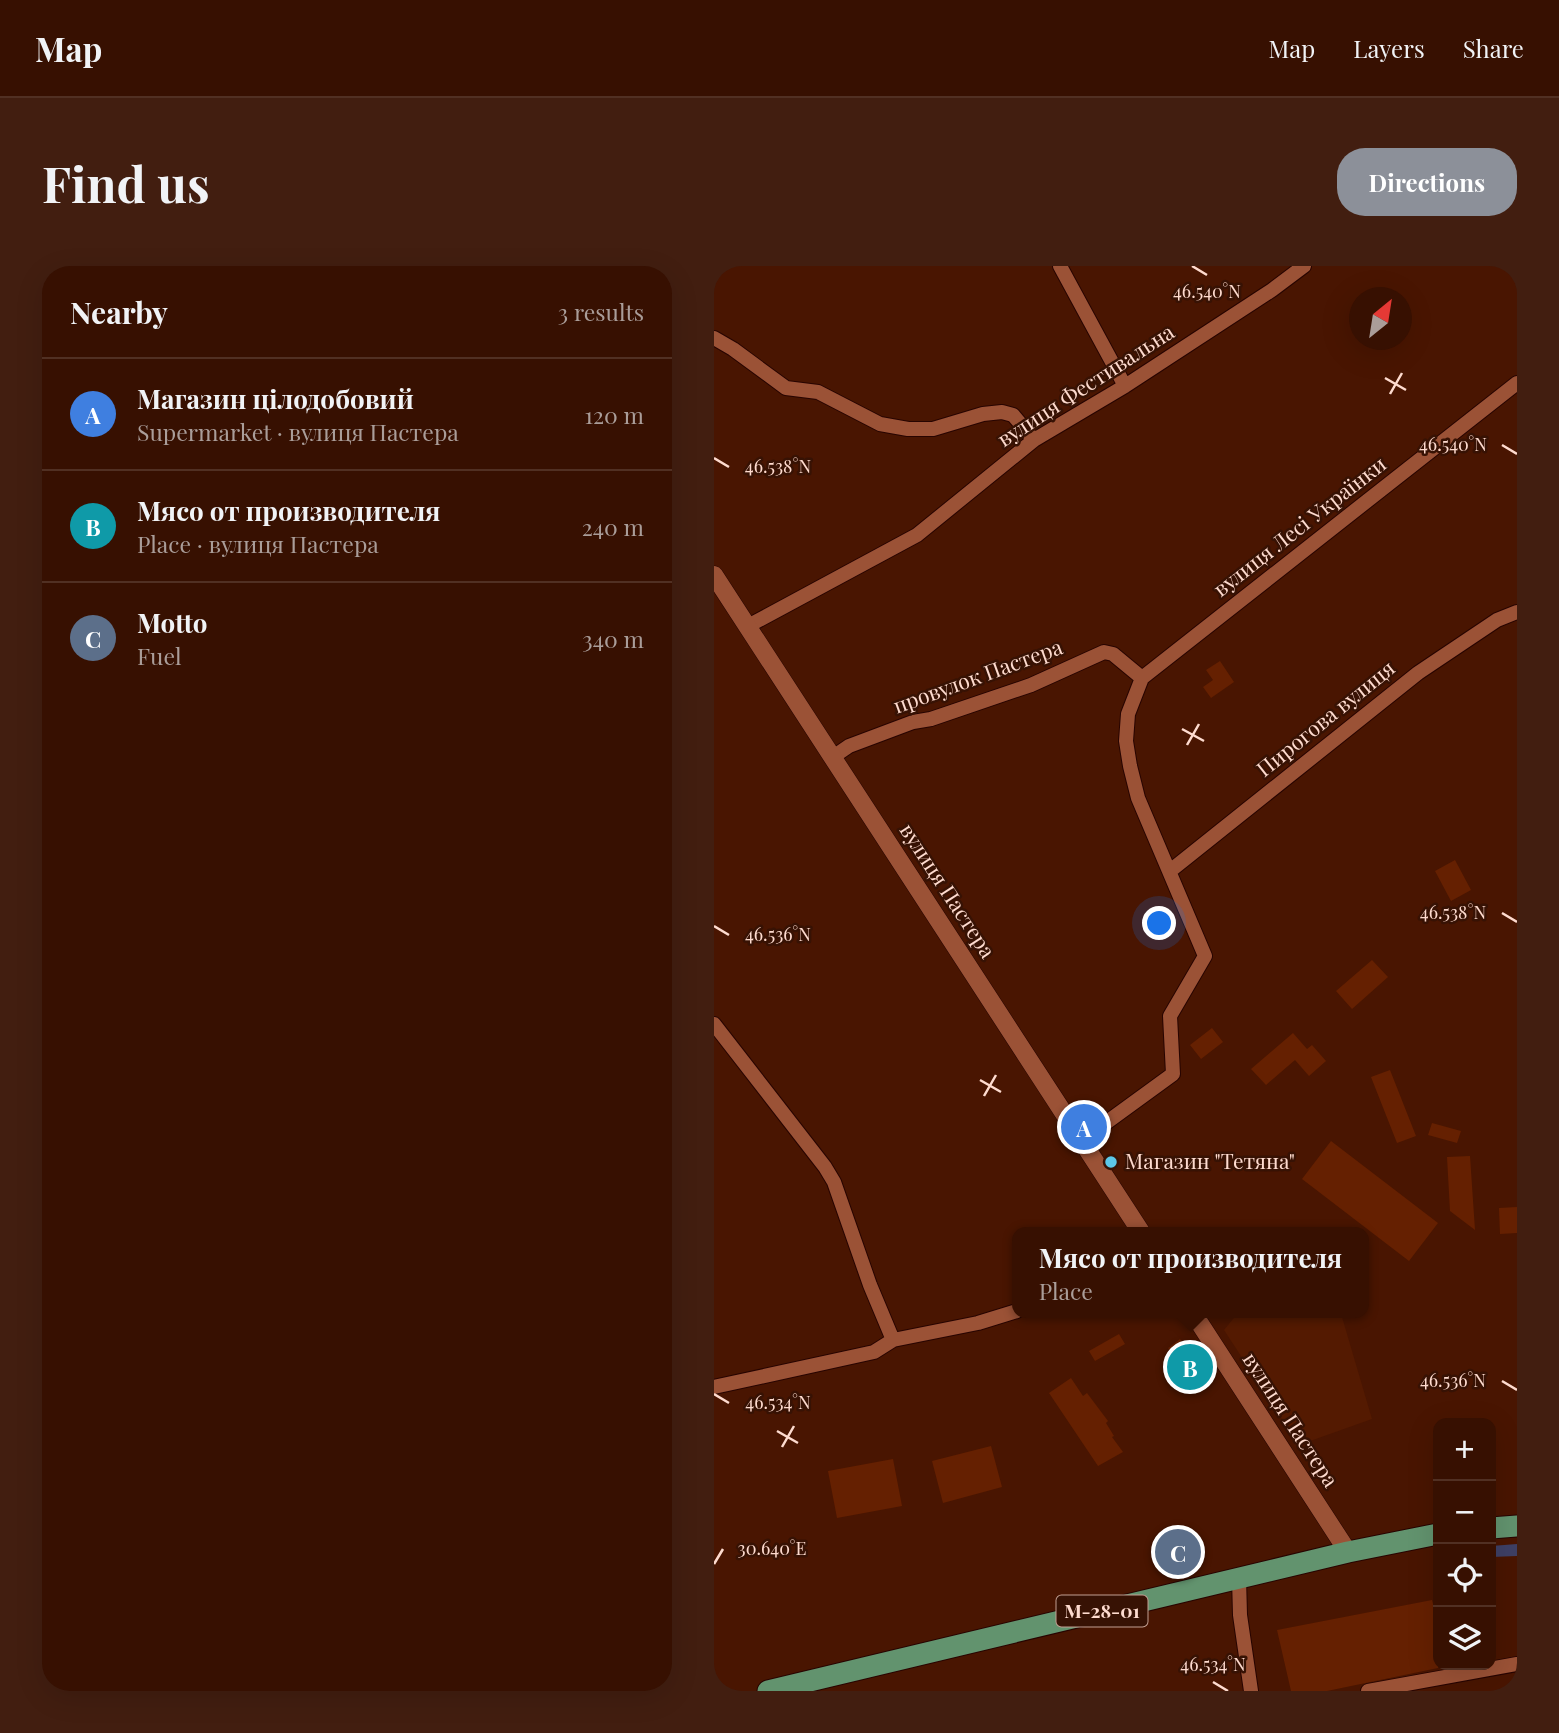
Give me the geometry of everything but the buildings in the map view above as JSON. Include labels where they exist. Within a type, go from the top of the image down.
[{"type":"highway","points":[[1496,1528],[1517,1526]]},
{"type":"highway","name":"М-28-01","points":[[768,1691],[1348,1552],[1433,1535]]},
{"type":"street","points":[[1060,266],[1125,386]]},
{"type":"street","name":"вулиця Фестивальна","points":[[748,626],[917,535],[1034,440],[1125,386],[1272,290],[1304,266]]},
{"type":"street","points":[[714,338],[786,388],[818,392],[880,424],[908,429],[933,429],[983,414],[1002,412],[1013,415],[1034,440]]},
{"type":"street","name":"вулиця Лесі Українки","points":[[1142,678],[1517,383]]},
{"type":"street","name":"вулиця Пастера","points":[[714,575],[1138,1227]]},
{"type":"street","name":"Пирогова вулиця","points":[[1170,871],[1418,673],[1497,620],[1517,612]]},
{"type":"street","name":"провулок Пастера","points":[[833,757],[849,747],[913,722],[931,719],[1031,685],[1104,652],[1113,654],[1142,678]]},
{"type":"street","points":[[1081,1141],[1173,1074],[1170,1016],[1205,956],[1138,798],[1126,740],[1128,714],[1142,678]]},
{"type":"street","points":[[714,1024],[834,1182],[870,1285],[893,1340]]},
{"type":"street","points":[[714,1387],[874,1352],[893,1340],[978,1323],[1012,1313]]},
{"type":"street","name":"вулиця Пастера","points":[[1196,1318],[1348,1552]]},
{"type":"street","points":[[1239,1578],[1240,1615],[1251,1691]]},
{"type":"street","points":[[1368,1691],[1517,1664]]},
{"type":"shaded area","points":[[1234,1318],[1342,1318],[1372,1419],[1299,1445],[1224,1330]]},
{"type":"shaded area","points":[[1517,1544],[1517,1556],[1496,1557],[1496,1546]]},
{"type":"place","name":"Магазин цілодобовий","points":[[1084,1127]]},
{"type":"place","name":"Магазин \"Тетяна\"","points":[[1111,1162]]},
{"type":"place","name":"Мясо от производителя","points":[[1190,1367]]},
{"type":"place","name":"Motto","points":[[1178,1552]]}]
